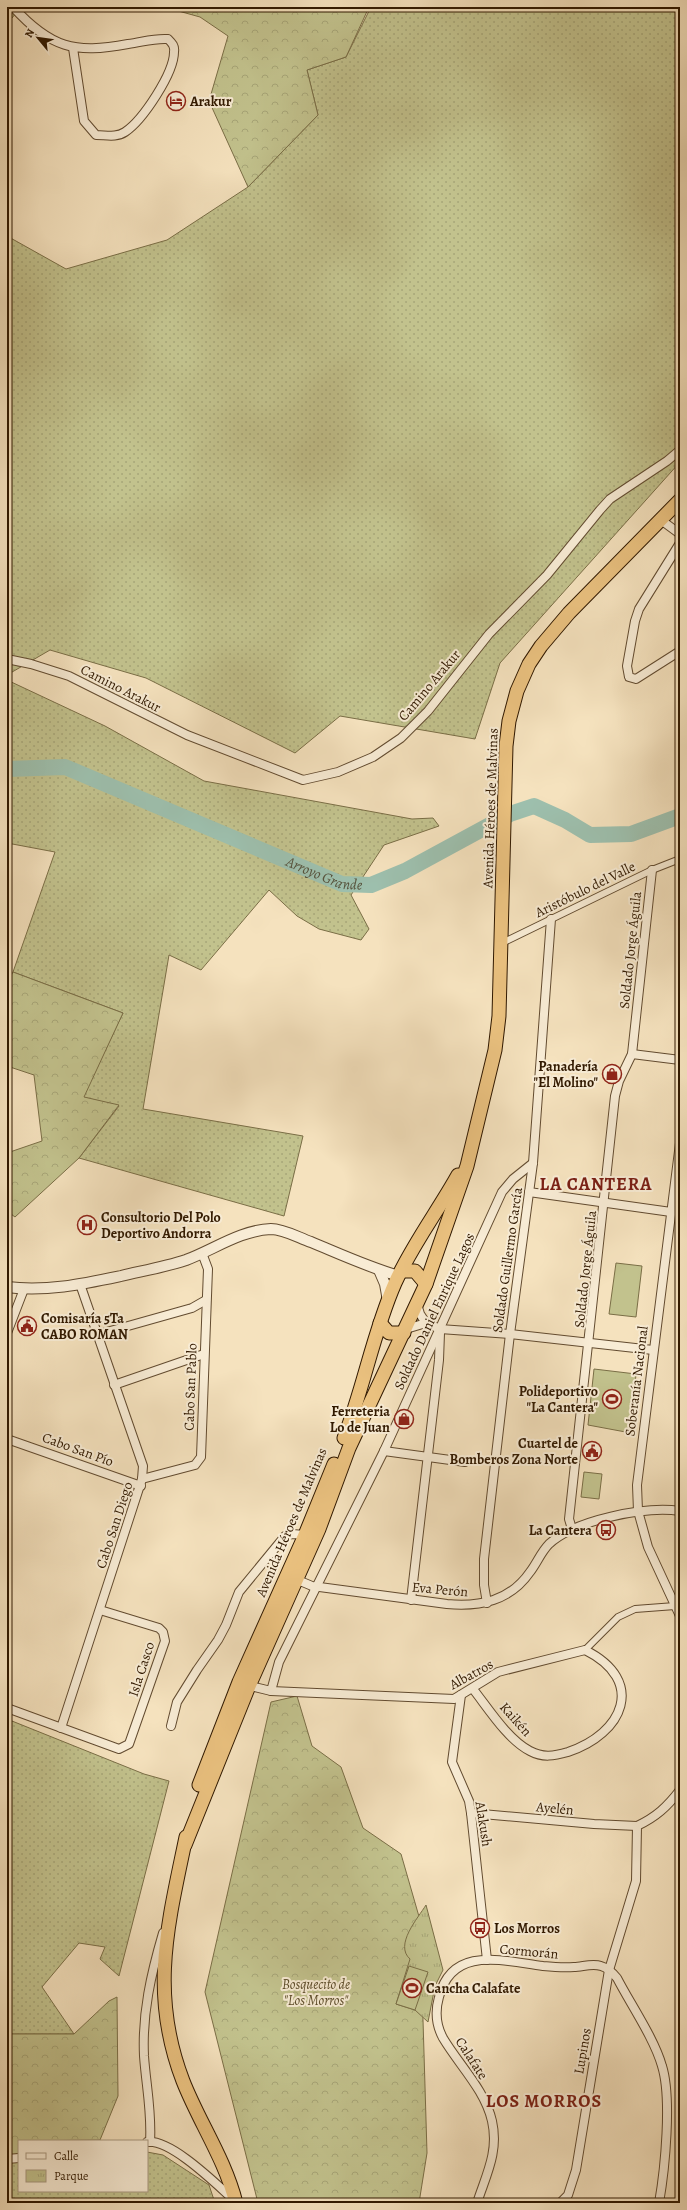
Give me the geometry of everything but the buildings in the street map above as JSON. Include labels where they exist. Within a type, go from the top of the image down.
[{"type":"highway","name":"Avenida Héroes de Malvinas","points":[[236,2202],[220,2156],[184,2082],[171,2041],[167,2020],[164,1974],[165,1948],[170,1907],[185,1845],[244,1684],[292,1578],[328,1506],[349,1448],[369,1402],[405,1331],[426,1284],[464,1175],[495,1050],[499,1016],[504,864],[505,771],[509,721],[512,705],[529,664],[555,628],[680,500]]},
{"type":"highway","name":"Avenida Héroes de Malvinas","points":[[292,1578],[305,1535],[353,1416],[380,1323],[388,1301],[400,1273],[470,1152]]},
{"type":"highway","points":[[400,1273],[414,1271],[426,1284]]},
{"type":"highway","points":[[380,1323],[389,1333],[405,1331]]},
{"type":"street","points":[[13,7],[35,29],[59,44],[73,48],[128,44],[153,38],[168,39],[173,45],[175,51],[173,62],[158,92],[133,126],[125,132],[115,136],[96,135],[84,120],[73,48]]},
{"type":"street","name":"Camino Arakur","points":[[7,659],[31,664],[69,676],[187,735],[304,780],[338,772],[373,757],[401,738],[428,711],[489,634],[547,575],[610,499],[667,461],[680,450]]},
{"type":"street","points":[[661,520],[680,534]]},
{"type":"street","points":[[680,543],[639,609],[627,666],[629,677],[636,679],[680,651]]},
{"type":"street","name":"Aristóbulo del Valle","points":[[502,943],[652,870],[680,859]]},
{"type":"street","name":"Soldado Jorge Águila","points":[[572,1529],[569,1519],[605,1203],[615,1096],[619,1081],[632,1054],[652,870]]},
{"type":"street","name":"Soldado Guillermo García","points":[[487,1603],[484,1585],[484,1559],[510,1334],[533,1163],[551,919]]},
{"type":"street","points":[[632,1054],[680,1060]]},
{"type":"street","name":"Soberanía Nacional","points":[[680,1143],[636,1485],[638,1511],[648,1547],[680,1616]]},
{"type":"street","name":"Soldado Daniel Enrique Lagos","points":[[271,1691],[279,1662],[318,1587],[384,1451],[502,1192],[512,1179],[533,1163]]},
{"type":"street","points":[[529,1192],[671,1212]]},
{"type":"street","points":[[7,1287],[24,1289],[80,1284],[141,1272],[202,1253],[257,1230],[272,1229],[292,1235],[379,1270],[400,1273]]},
{"type":"street","name":"Cabo San Pablo","points":[[141,1482],[199,1462],[201,1457],[208,1269],[202,1253]]},
{"type":"street","points":[[379,1270],[385,1284],[388,1301]]},
{"type":"street","name":"Cabo San Diego","points":[[61,1728],[141,1482],[143,1466],[96,1335],[80,1284]]},
{"type":"street","points":[[7,1332],[24,1289]]},
{"type":"street","points":[[96,1335],[192,1308],[206,1300]]},
{"type":"street","points":[[417,1304],[420,1314],[426,1323],[440,1329],[510,1334],[589,1344],[654,1350]]},
{"type":"street","points":[[405,1331],[426,1323]]},
{"type":"street","points":[[412,1600],[439,1360],[440,1329]]},
{"type":"street","points":[[114,1386],[204,1354]]},
{"type":"street","name":"Cabo San Pío","points":[[7,1439],[141,1482]]},
{"type":"street","points":[[384,1451],[465,1462]]},
{"type":"street","name":"Eva Perón","points":[[292,1578],[318,1587],[412,1600],[466,1606],[487,1603],[506,1596],[520,1586],[550,1544],[572,1529],[638,1511],[658,1509],[680,1511]]},
{"type":"street","points":[[171,1726],[177,1702],[196,1670],[218,1640],[226,1625],[239,1592],[285,1536],[292,1534],[305,1535]]},
{"type":"street","points":[[585,1650],[618,1617],[635,1609],[675,1606]]},
{"type":"street","name":"Isla Casco","points":[[61,1728],[120,1749],[129,1744],[164,1641],[164,1632],[159,1628],[100,1610]]},
{"type":"street","name":"Albatros","points":[[244,1684],[271,1691],[443,1700],[454,1699],[462,1696],[482,1681],[498,1672],[585,1650]]},
{"type":"street","name":"Kaikén","points":[[473,1689],[517,1742],[529,1751],[540,1756],[554,1756],[586,1746],[601,1736],[616,1717],[622,1703],[623,1695],[615,1674],[597,1656],[585,1650]]},
{"type":"street","name":"Alakush","points":[[462,1696],[452,1762],[469,1801],[487,1960]]},
{"type":"street","points":[[7,1708],[61,1728]]},
{"type":"street","points":[[659,2203],[668,2106],[666,2082],[657,2052],[618,1978],[609,1970],[636,1881],[637,1826],[654,1818],[670,1804],[680,1790]]},
{"type":"street","name":"Ayelén","points":[[471,1813],[594,1824],[637,1826]]},
{"type":"street","points":[[170,1907],[152,1972],[146,2001],[144,2055],[151,2116],[149,2142],[179,2154],[196,2166],[236,2202]]},
{"type":"street","name":"Cormorán","points":[[448,1974],[468,1962],[487,1960],[555,1967],[600,1966],[609,1970]]},
{"type":"street","name":"Lupinos","points":[[560,2203],[568,2195],[576,2170],[609,1970]]},
{"type":"street","name":"Calafate","points":[[448,1974],[442,1985],[437,2003],[437,2022],[443,2037],[473,2083],[488,2110],[495,2142],[494,2152],[476,2203]]},
{"type":"street","points":[[7,2159],[18,2158]]},
{"type":"green space","points":[[7,7],[21,7],[7,24]]},
{"type":"green space","points":[[164,7],[369,7],[346,57],[307,70],[318,115],[248,187],[209,101],[228,36],[200,17]]},
{"type":"green space","points":[[371,7],[680,7],[680,462],[500,663],[475,739],[340,716],[295,753],[146,678],[50,650],[7,675],[7,236],[66,269],[167,240],[248,187],[318,115],[307,70],[346,57]]},
{"type":"green space","points":[[7,680],[105,726],[204,781],[412,819],[433,818],[439,826],[384,845],[351,895],[369,929],[361,940],[319,929],[297,916],[269,890],[201,970],[169,955],[143,1109],[303,1136],[284,1216],[79,1158],[119,1106],[83,1097],[123,1013],[13,972],[55,852],[7,843]]},
{"type":"green space","points":[[13,972],[123,1013],[84,1097],[119,1105],[79,1158],[15,1217],[7,1211],[7,1153],[42,1141],[34,1075],[7,1066],[7,983]]},
{"type":"green space","points":[[616,1263],[642,1266],[636,1317],[609,1314]]},
{"type":"green space","name":"Polideportivo \"La Cantera\"","points":[[594,1369],[636,1374],[631,1433],[588,1425]]},
{"type":"green space","points":[[584,1472],[602,1474],[599,1499],[581,1497]]},
{"type":"green space","name":"Bosquecito de \"Los Morros\"","points":[[297,1696],[312,1746],[341,1767],[363,1828],[401,1854],[420,1920],[427,2153],[419,2203],[258,2203],[205,1992],[271,1702]]},
{"type":"green space","points":[[12,1721],[144,1774],[169,1781],[119,1976],[100,1959],[105,1947],[79,1943],[42,1987],[74,2034],[7,2034],[7,1735]]},
{"type":"green space","points":[[426,1905],[443,1970],[435,1986],[428,2022],[415,2010],[396,2004],[410,1959],[406,1953],[406,1939],[413,1924]]},
{"type":"green space","name":"Cancha Calafate","points":[[409,1966],[428,1972],[415,2010],[396,2004]]},
{"type":"green space","points":[[117,1997],[118,2096],[100,2140],[18,2140],[18,2153],[7,2158],[7,2034],[74,2034],[109,2001]]},
{"type":"green space","points":[[148,2152],[163,2155],[209,2185],[215,2203],[7,2203],[7,2158],[18,2153],[18,2192],[148,2192]]},
{"type":"waterway","name":"Arroyo Grande","points":[[7,769],[65,767],[342,884],[371,885],[405,871],[510,814],[534,806],[565,820],[590,835],[631,834],[680,816]]},
{"type":"place","name":"Arakur","points":[[176,101]]},
{"type":"place","name":"Panadería \"El Molino\"","points":[[612,1074]]},
{"type":"place","name":"Consultorio Del Polo Deportivo Andorra","points":[[87,1225]]},
{"type":"place","name":"Comisaría 5Ta CABO ROMAN","points":[[27,1326]]},
{"type":"place","name":"Polideportivo \"La Cantera\"","points":[[612,1399]]},
{"type":"place","name":"Ferreteria Lo de Juan","points":[[404,1419]]},
{"type":"place","name":"Cuartel de Bomberos Zona Norte","points":[[592,1451]]},
{"type":"place","name":"La Cantera","points":[[606,1530]]},
{"type":"place","name":"Los Morros","points":[[480,1928]]},
{"type":"place","name":"Cancha Calafate","points":[[412,1988]]},
{"type":"district","name":"LA CANTERA","points":[[596,1184]]},
{"type":"district","name":"LOS MORROS","points":[[544,2101]]}]
